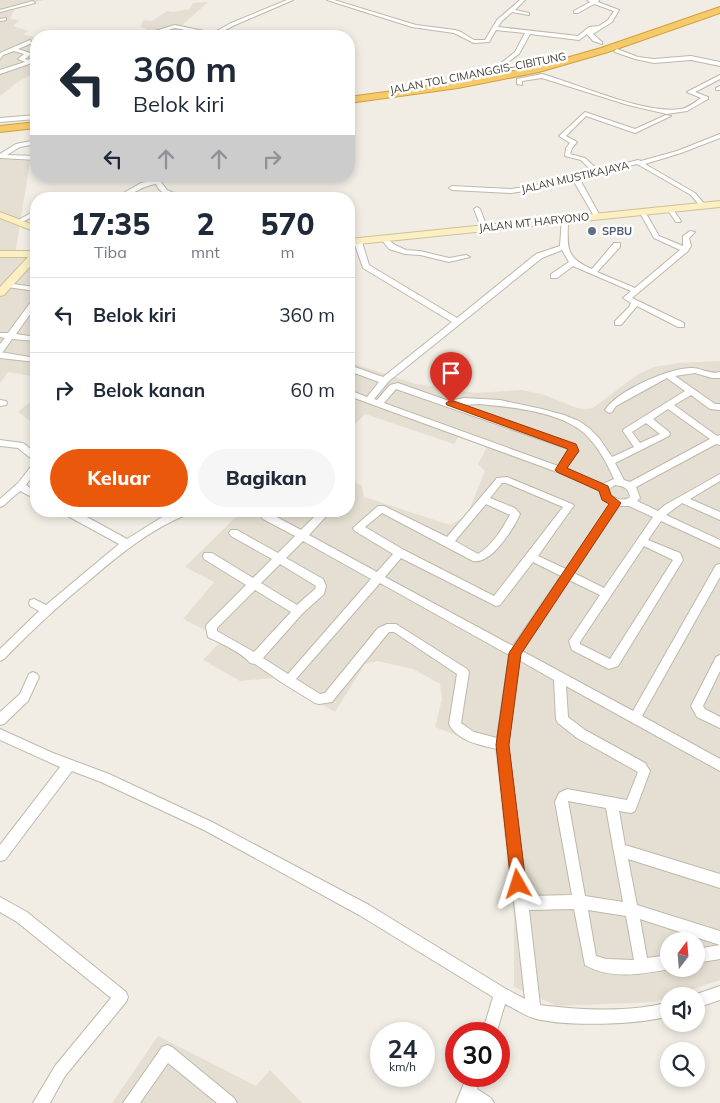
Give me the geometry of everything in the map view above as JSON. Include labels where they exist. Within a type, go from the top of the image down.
[{"type":"highway","name":"JALAN TOL CIMANGGIS–CIBITUNG","points":[[355,95],[387,92],[563,57],[720,5]]},
{"type":"highway","name":"JALAN TOL CIMANGGIS–CIBITUNG","points":[[355,99],[490,79],[564,62],[621,46],[720,10]]},
{"type":"highway","points":[[0,128],[30,126]]},
{"type":"highway","points":[[0,134],[30,131]]},
{"type":"main road","name":"JALAN MT HARYONO","points":[[355,242],[565,218],[720,204]]},
{"type":"main road","points":[[0,214],[30,227]]},
{"type":"main road","points":[[0,254],[30,253]]},
{"type":"main road","points":[[6,283],[30,256]]},
{"type":"street","points":[[0,12],[33,2],[30,0]]},
{"type":"street","points":[[222,30],[291,0]]},
{"type":"street","points":[[330,0],[408,24],[418,29],[457,32],[467,40],[476,42],[487,41],[495,28],[511,10],[524,0]]},
{"type":"street","points":[[576,12],[594,0],[617,10],[610,21],[598,27],[590,34],[600,43]]},
{"type":"street","points":[[0,5],[9,2],[16,6]]},
{"type":"street","points":[[0,12],[27,6],[24,4]]},
{"type":"street","points":[[511,10],[527,14]]},
{"type":"street","points":[[158,30],[175,26],[191,30]]},
{"type":"street","points":[[495,28],[579,38],[591,28],[598,27]]},
{"type":"street","points":[[504,63],[517,53],[528,33]]},
{"type":"street","points":[[0,55],[30,42]]},
{"type":"street","points":[[23,46],[30,48]]},
{"type":"street","points":[[14,49],[28,54],[21,59],[29,62]]},
{"type":"street","points":[[618,50],[636,58],[654,61],[691,58],[720,64]]},
{"type":"street","points":[[2,70],[29,62]]},
{"type":"street","points":[[520,84],[519,80],[542,76],[630,104],[656,110],[676,111],[692,107],[706,98],[690,92],[720,78]]},
{"type":"street","points":[[595,171],[583,159],[567,155],[569,148],[574,142],[562,136],[585,114],[634,131],[668,116]]},
{"type":"street","points":[[0,120],[30,118]]},
{"type":"street","name":"JALAN MUSTIKAJAYA","points":[[452,188],[511,191],[532,188],[595,171],[639,163],[679,152],[720,136]]},
{"type":"street","points":[[1,156],[18,145],[30,143]]},
{"type":"street","points":[[1,156],[30,158]]},
{"type":"street","points":[[639,163],[693,194],[703,206]]},
{"type":"street","points":[[575,177],[597,216]]},
{"type":"street","points":[[129,192],[143,184],[158,182],[160,188],[166,192]]},
{"type":"street","points":[[477,209],[484,228]]},
{"type":"street","points":[[670,209],[678,221]]},
{"type":"street","points":[[642,211],[656,237],[685,249]]},
{"type":"street","points":[[18,222],[30,215]]},
{"type":"street","points":[[565,218],[564,247],[573,264],[636,291]]},
{"type":"street","points":[[681,325],[627,298],[685,249],[687,246],[685,237],[692,232]]},
{"type":"street","points":[[384,239],[392,247],[405,252],[420,253],[449,260],[466,258]]},
{"type":"street","points":[[593,272],[617,245]]},
{"type":"street","points":[[355,246],[366,266],[457,322]]},
{"type":"street","points":[[373,401],[387,379],[457,322],[539,256],[564,247]]},
{"type":"street","points":[[554,276],[573,264]]},
{"type":"street","points":[[6,283],[30,288]]},
{"type":"street","points":[[618,323],[633,308],[634,302]]},
{"type":"street","points":[[0,350],[30,309]]},
{"type":"street","points":[[24,317],[30,318]]},
{"type":"street","points":[[0,335],[30,338]]},
{"type":"street","points":[[0,355],[30,359]]},
{"type":"street","points":[[355,370],[387,379]]},
{"type":"street","points":[[609,410],[613,404],[655,380],[668,375],[698,370],[712,377],[720,375]]},
{"type":"street","points":[[668,375],[713,407],[720,407]]},
{"type":"street","points":[[373,401],[395,386],[451,403],[572,447],[573,451],[560,470]]},
{"type":"street","points":[[639,448],[627,431],[691,391]]},
{"type":"street","points":[[355,394],[604,488]]},
{"type":"street","points":[[451,403],[462,400],[524,406],[578,424],[588,432],[610,462],[620,482]]},
{"type":"street","points":[[630,486],[719,440],[668,405]]},
{"type":"street","points":[[610,462],[666,434],[647,419]]},
{"type":"street","points":[[0,444],[20,445],[30,453]]},
{"type":"street","points":[[0,504],[21,485],[30,474]]},
{"type":"street","points":[[642,542],[676,556],[678,560],[611,665],[574,644],[574,641],[659,516],[668,507],[720,478]]},
{"type":"street","points":[[448,542],[498,481],[504,480],[568,505],[532,558],[496,602],[400,553],[358,530],[358,527],[381,508],[477,558],[481,558],[488,554],[515,514],[484,499]]},
{"type":"street","points":[[604,488],[607,484],[620,482],[630,486],[635,492],[635,498],[630,502]]},
{"type":"street","points":[[707,484],[720,488]]},
{"type":"street","points":[[21,485],[30,492]]},
{"type":"street","points":[[604,488],[606,497],[616,503],[630,502],[720,544]]},
{"type":"street","points":[[682,499],[720,516]]},
{"type":"street","points":[[534,1011],[502,745],[515,653],[616,503]]},
{"type":"street","points":[[78,517],[126,543]]},
{"type":"street","points":[[0,656],[46,610],[126,543],[154,525],[172,517]]},
{"type":"street","points":[[268,517],[720,765]]},
{"type":"street","points":[[320,517],[280,560],[211,627],[212,634],[232,644],[254,660],[319,699],[328,698],[382,631],[387,628],[396,628],[463,672],[455,724],[457,728],[463,732],[502,745]]},
{"type":"street","points":[[234,533],[321,584],[320,591],[298,611],[254,660]]},
{"type":"street","points":[[288,681],[400,553]]},
{"type":"street","points":[[208,556],[298,611]]},
{"type":"street","points":[[532,558],[607,594]]},
{"type":"street","points":[[636,718],[720,568]]},
{"type":"street","points":[[34,603],[46,610]]},
{"type":"street","points":[[720,660],[716,678],[698,704],[698,709],[720,723]]},
{"type":"street","points":[[0,720],[24,697],[33,678]]},
{"type":"street","points":[[560,678],[562,719],[581,734],[643,770],[633,806],[626,807],[568,794],[562,799],[578,902],[590,960],[600,966],[642,967],[660,964]]},
{"type":"street","points":[[0,734],[69,765],[105,778],[208,826],[364,910],[501,994],[534,1011],[572,1016],[627,1015],[660,1012]]},
{"type":"street","points":[[0,855],[51,786],[69,765]]},
{"type":"street","points":[[611,803],[642,967]]},
{"type":"street","points":[[620,850],[720,881]]},
{"type":"street","points":[[520,903],[578,902],[632,910],[720,938]]},
{"type":"street","points":[[0,904],[22,918],[121,997],[60,1071],[40,1103]]},
{"type":"street","points":[[705,954],[720,952]]},
{"type":"street","points":[[705,998],[720,993]]},
{"type":"street","points":[[493,1022],[501,994]]},
{"type":"street","points":[[132,1103],[166,1052],[229,1103]]},
{"type":"street","points":[[467,1098],[486,1103]]},
{"type":"shaded area","points":[[0,0],[44,0],[15,8],[10,19],[20,20],[13,26],[29,31],[23,34],[30,36],[30,75],[16,83],[0,96]]},
{"type":"shaded area","points":[[208,2],[177,30],[147,30],[141,26],[143,20],[152,21],[167,11],[173,12],[190,9],[193,3]]},
{"type":"shaded area","points":[[0,159],[30,161],[15,255],[30,255],[30,376],[8,372],[0,383]]},
{"type":"shaded area","points":[[720,361],[720,980],[699,987],[660,987],[660,1000],[654,1002],[557,1006],[514,987],[514,920],[495,750],[435,727],[442,699],[440,684],[413,669],[377,661],[365,664],[335,712],[274,678],[240,681],[203,660],[223,639],[183,619],[214,582],[185,567],[236,517],[355,517],[355,482],[362,486],[364,497],[450,525],[467,515],[485,471],[478,464],[487,447],[459,436],[454,444],[365,414],[355,424],[355,364],[416,384],[476,393],[521,390],[542,394],[577,408],[587,409],[593,408],[637,375],[654,367],[679,363]]},
{"type":"shaded area","points":[[30,402],[30,421],[18,412]]},
{"type":"shaded area","points":[[158,1036],[256,1086],[270,1070],[302,1103],[112,1103]]},
{"type":"place","name":"SPBU","points":[[592,231]]},
{"type":"route","points":[[451,403],[574,448],[560,470],[604,488],[606,497],[616,503],[515,653],[502,745],[518,884]]}]
